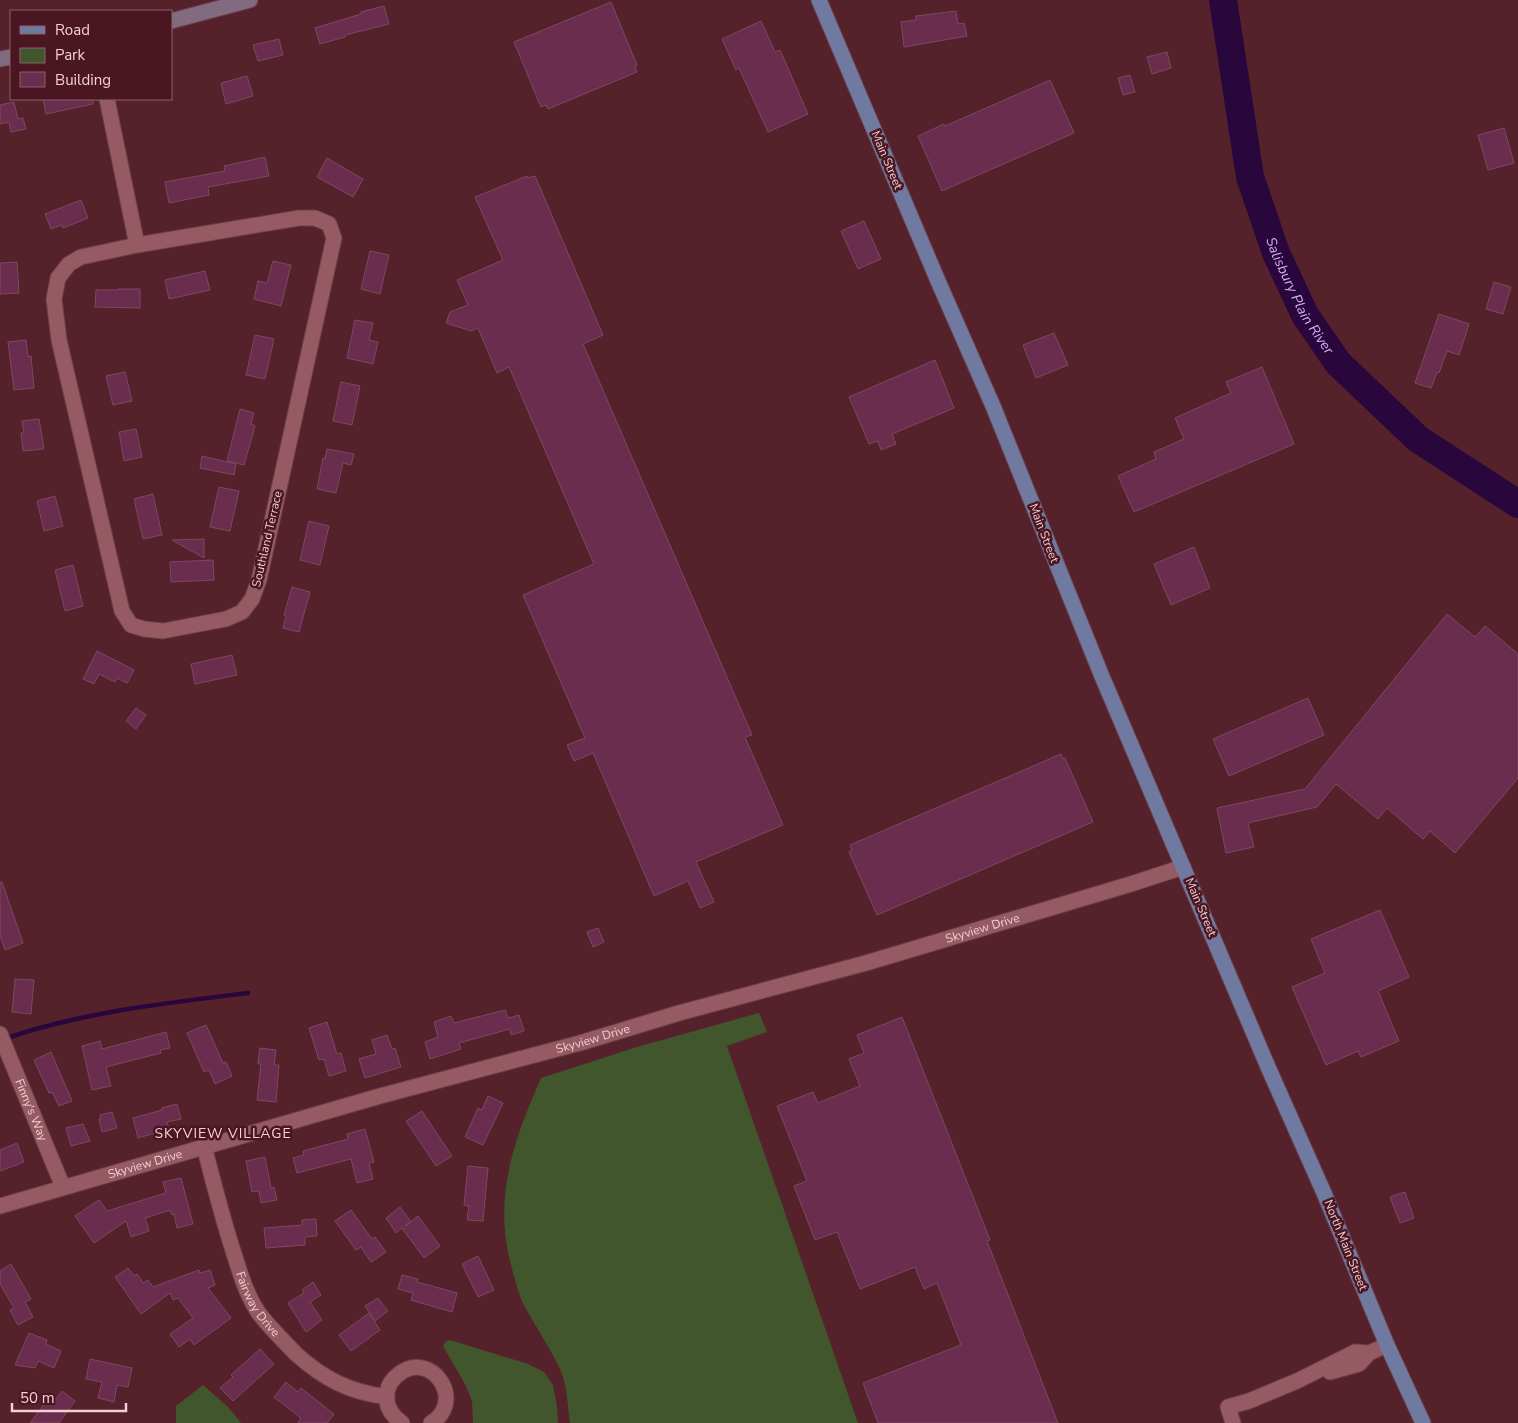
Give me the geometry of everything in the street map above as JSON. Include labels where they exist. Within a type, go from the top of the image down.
[{"type":"main road","points":[[172,21],[250,0]]},
{"type":"main road","name":"Main Street","points":[[819,0],[938,281],[990,398],[1087,641],[1268,1067]]},
{"type":"main road","name":"North Main Street","points":[[1268,1067],[1324,1193],[1386,1345],[1423,1423]]},
{"type":"street","points":[[107,100],[137,245]]},
{"type":"street","name":"Southland Terrace","points":[[299,218],[316,218],[329,224],[334,238],[259,580],[252,600],[242,612],[226,619],[163,631],[144,629],[131,625],[122,611],[59,340],[54,300],[58,278],[69,264],[81,257],[137,245],[299,218]]},
{"type":"street","name":"Skyview Drive","points":[[0,1206],[204,1146],[866,962],[1183,867]]},
{"type":"street","name":"Finny's Way","points":[[0,1034],[63,1187]]},
{"type":"street","name":"Fairway Drive","points":[[204,1146],[232,1249],[245,1287],[257,1311],[276,1334],[302,1359],[328,1379],[366,1394],[387,1397]]},
{"type":"street","points":[[1233,1423],[1228,1407],[1250,1401],[1297,1381],[1355,1352],[1369,1353],[1386,1345]]},
{"type":"street","points":[[402,1423],[393,1415],[387,1403],[387,1397],[393,1379],[402,1371],[414,1368],[432,1372],[444,1387],[446,1399],[442,1411],[431,1423]]},
{"type":"green space","points":[[759,1013],[767,1032],[727,1046],[858,1423],[570,1423],[564,1379],[554,1356],[519,1294],[507,1249],[504,1224],[508,1174],[514,1150],[521,1127],[541,1078],[637,1047]]},
{"type":"green space","points":[[450,1340],[528,1364],[544,1372],[553,1385],[558,1423],[473,1423],[472,1401],[466,1386],[443,1346],[446,1341]]},
{"type":"green space","points":[[203,1385],[228,1407],[241,1423],[176,1423],[176,1406]]},
{"type":"building","points":[[611,2],[637,65],[635,66],[637,72],[548,109],[546,105],[541,107],[514,42]]},
{"type":"building","points":[[384,6],[389,24],[345,35],[345,37],[320,44],[315,28]]},
{"type":"building","points":[[956,11],[958,24],[964,23],[967,36],[904,47],[901,22],[916,20],[916,16]]},
{"type":"building","points":[[761,21],[775,52],[780,50],[808,114],[768,132],[739,68],[736,70],[722,39]]},
{"type":"building","points":[[279,39],[283,55],[258,61],[253,45]]},
{"type":"building","points":[[1167,52],[1171,68],[1152,74],[1147,57]]},
{"type":"building","points":[[1130,75],[1135,92],[1123,95],[1118,78]]},
{"type":"building","points":[[247,76],[253,96],[226,104],[221,83]]},
{"type":"building","points":[[1050,80],[1074,133],[942,191],[918,136]]},
{"type":"building","points":[[43,100],[93,100],[93,104],[46,114]]},
{"type":"building","points":[[14,102],[18,119],[23,118],[26,129],[11,132],[9,122],[0,124],[0,105]]},
{"type":"building","points":[[1504,128],[1514,163],[1488,170],[1478,135]]},
{"type":"building","points":[[265,157],[269,176],[208,187],[209,195],[169,203],[165,182],[225,171],[224,166]]},
{"type":"building","points":[[327,158],[363,179],[353,197],[317,177]]},
{"type":"building","points":[[527,176],[527,178],[535,176],[603,335],[583,344],[752,735],[745,737],[783,825],[696,862],[714,902],[700,908],[688,881],[654,896],[593,753],[574,761],[567,745],[585,738],[523,595],[594,564],[509,367],[497,373],[478,328],[471,331],[446,323],[450,312],[468,305],[457,280],[503,260],[475,197]]},
{"type":"building","points":[[81,200],[88,218],[63,228],[62,225],[51,229],[45,214]]},
{"type":"building","points":[[864,221],[881,259],[858,269],[841,231]]},
{"type":"building","points":[[370,251],[389,255],[380,294],[361,289]]},
{"type":"building","points":[[273,261],[291,265],[281,306],[254,299],[258,281],[267,283]]},
{"type":"building","points":[[17,262],[19,293],[0,294],[0,263]]},
{"type":"building","points":[[205,271],[210,290],[169,299],[165,280]]},
{"type":"building","points":[[1494,282],[1511,287],[1503,314],[1486,309]]},
{"type":"building","points":[[140,289],[140,308],[95,307],[96,290]]},
{"type":"building","points":[[1439,314],[1469,324],[1459,355],[1447,351],[1431,388],[1415,383]]},
{"type":"building","points":[[355,320],[373,323],[369,340],[378,342],[373,364],[347,358]]},
{"type":"building","points":[[1054,333],[1068,365],[1036,378],[1023,345]]},
{"type":"building","points":[[255,335],[274,339],[265,379],[246,375]]},
{"type":"building","points":[[26,340],[28,357],[31,356],[34,388],[14,390],[8,342]]},
{"type":"building","points":[[935,360],[954,408],[892,434],[896,444],[881,450],[878,441],[869,444],[849,397]]},
{"type":"building","points":[[1262,367],[1294,444],[1134,512],[1118,476],[1156,459],[1154,452],[1184,439],[1175,418],[1231,393],[1226,382]]},
{"type":"building","points":[[125,372],[132,401],[113,405],[106,376]]},
{"type":"building","points":[[341,382],[360,386],[352,425],[333,421]]},
{"type":"building","points":[[240,409],[254,413],[251,424],[255,426],[244,465],[227,461]]},
{"type":"building","points":[[39,419],[44,449],[23,451],[21,433],[24,433],[22,421]]},
{"type":"building","points":[[136,429],[142,457],[124,461],[119,432]]},
{"type":"building","points":[[327,449],[354,454],[351,465],[343,463],[336,493],[317,489],[323,458],[325,459]]},
{"type":"building","points":[[202,456],[236,464],[234,475],[200,468]]},
{"type":"building","points":[[219,487],[239,491],[230,531],[210,527]]},
{"type":"building","points":[[153,494],[162,535],[143,539],[134,499]]},
{"type":"building","points":[[55,496],[63,526],[44,531],[37,501]]},
{"type":"building","points":[[309,521],[329,526],[320,565],[300,560]]},
{"type":"building","points":[[204,539],[204,558],[172,540]]},
{"type":"building","points":[[1194,547],[1210,588],[1171,605],[1154,564]]},
{"type":"building","points":[[213,560],[214,580],[171,582],[170,562]]},
{"type":"building","points":[[73,565],[83,606],[65,611],[55,570]]},
{"type":"building","points":[[292,587],[310,592],[299,632],[283,628],[286,616],[284,615]]},
{"type":"building","points":[[1447,614],[1475,637],[1485,626],[1518,654],[1518,778],[1455,853],[1430,831],[1423,839],[1387,808],[1378,819],[1336,784],[1317,807],[1248,823],[1254,847],[1226,853],[1217,808],[1305,789]]},
{"type":"building","points":[[97,651],[134,670],[127,683],[117,678],[115,682],[99,674],[94,684],[83,679]]},
{"type":"building","points":[[232,655],[237,675],[195,684],[191,664]]},
{"type":"building","points":[[1308,698],[1324,735],[1229,776],[1213,739]]},
{"type":"building","points":[[136,708],[146,715],[136,729],[126,721]]},
{"type":"building","points":[[1061,754],[1063,759],[1065,758],[1093,822],[877,915],[849,852],[852,850],[850,845]]},
{"type":"building","points":[[0,882],[2,882],[23,943],[5,950],[0,935]]},
{"type":"building","points":[[1380,910],[1409,977],[1378,991],[1399,1041],[1361,1057],[1358,1051],[1326,1065],[1292,987],[1325,973],[1311,939]]},
{"type":"building","points":[[598,928],[604,942],[593,947],[587,932]]},
{"type":"building","points":[[15,979],[34,980],[31,1014],[12,1012]]},
{"type":"building","points":[[505,1010],[508,1018],[519,1015],[524,1031],[511,1035],[510,1029],[459,1043],[461,1049],[430,1059],[425,1042],[438,1037],[434,1022],[451,1016],[454,1023]]},
{"type":"building","points":[[902,1017],[990,1240],[987,1241],[1058,1423],[878,1423],[863,1383],[961,1345],[937,1283],[924,1289],[915,1267],[860,1289],[837,1232],[815,1240],[794,1186],[807,1181],[777,1106],[813,1092],[818,1103],[860,1086],[849,1059],[864,1053],[857,1035]]},
{"type":"building","points":[[327,1022],[337,1054],[341,1053],[346,1071],[329,1076],[324,1059],[319,1060],[309,1028]]},
{"type":"building","points":[[206,1025],[223,1063],[226,1062],[232,1076],[215,1084],[209,1070],[204,1072],[187,1033]]},
{"type":"building","points":[[166,1032],[170,1048],[160,1050],[161,1053],[106,1067],[111,1086],[92,1090],[82,1046],[100,1041],[102,1049]]},
{"type":"building","points":[[387,1035],[392,1049],[395,1048],[401,1067],[365,1078],[359,1059],[376,1054],[372,1040]]},
{"type":"building","points":[[260,1048],[276,1050],[274,1065],[279,1065],[276,1102],[257,1100],[261,1064],[258,1064]]},
{"type":"building","points":[[51,1052],[72,1101],[59,1106],[52,1092],[49,1093],[34,1060]]},
{"type":"building","points":[[488,1096],[503,1103],[483,1145],[465,1137],[478,1108],[482,1110]]},
{"type":"building","points":[[177,1104],[181,1119],[167,1122],[169,1129],[138,1138],[133,1118]]},
{"type":"building","points":[[422,1111],[452,1156],[436,1166],[406,1121]]},
{"type":"building","points":[[112,1112],[117,1128],[102,1132],[100,1115]]},
{"type":"building","points":[[83,1124],[90,1141],[71,1146],[66,1128]]},
{"type":"building","points":[[365,1129],[374,1162],[369,1163],[373,1179],[357,1183],[351,1159],[297,1173],[293,1158],[304,1155],[303,1151],[348,1139],[347,1134]]},
{"type":"building","points":[[17,1143],[24,1162],[0,1171],[0,1150]]},
{"type":"building","points":[[265,1157],[271,1188],[274,1187],[277,1200],[261,1203],[259,1191],[252,1192],[246,1161]]},
{"type":"building","points":[[468,1166],[488,1168],[483,1221],[467,1220],[469,1206],[464,1205]]},
{"type":"building","points":[[181,1178],[193,1224],[177,1228],[174,1214],[172,1215],[170,1210],[145,1218],[149,1231],[131,1237],[126,1221],[94,1243],[75,1216],[99,1200],[107,1211],[166,1193],[163,1182]]},
{"type":"building","points":[[1405,1192],[1414,1218],[1400,1223],[1390,1197]]},
{"type":"building","points":[[400,1207],[411,1222],[418,1216],[440,1246],[424,1258],[402,1228],[396,1233],[386,1218]]},
{"type":"building","points":[[351,1210],[372,1239],[375,1237],[386,1252],[371,1262],[361,1247],[356,1250],[335,1221]]},
{"type":"building","points":[[316,1219],[317,1236],[305,1237],[305,1245],[266,1248],[264,1228],[302,1225],[302,1220]]},
{"type":"building","points":[[478,1256],[494,1290],[478,1297],[462,1264]]},
{"type":"building","points":[[11,1264],[31,1299],[25,1302],[33,1317],[18,1325],[10,1310],[14,1308],[0,1284],[0,1271]]},
{"type":"building","points":[[128,1268],[134,1276],[137,1274],[143,1283],[148,1280],[153,1287],[199,1270],[200,1273],[210,1270],[215,1285],[208,1288],[231,1318],[194,1345],[190,1339],[179,1347],[170,1334],[193,1318],[178,1298],[173,1300],[170,1293],[141,1314],[115,1277]]},
{"type":"building","points":[[402,1275],[418,1279],[417,1282],[457,1293],[452,1312],[411,1300],[413,1293],[398,1289]]},
{"type":"building","points":[[313,1282],[321,1295],[310,1302],[322,1320],[306,1332],[288,1303],[304,1293],[302,1290]]},
{"type":"building","points":[[378,1298],[388,1311],[375,1321],[365,1306]]},
{"type":"building","points":[[369,1313],[380,1330],[351,1351],[339,1335]]},
{"type":"building","points":[[29,1333],[47,1340],[46,1344],[61,1351],[54,1368],[38,1361],[35,1368],[15,1365]]},
{"type":"building","points":[[260,1349],[274,1364],[233,1401],[220,1388],[233,1377],[231,1375]]},
{"type":"building","points":[[90,1359],[132,1368],[128,1387],[117,1385],[114,1402],[98,1398],[102,1382],[86,1379]]},
{"type":"building","points":[[286,1382],[298,1392],[301,1388],[334,1414],[327,1423],[298,1423],[301,1418],[274,1397]]},
{"type":"building","points":[[62,1391],[75,1401],[59,1423],[30,1423],[47,1400],[52,1404]]},
{"type":"waterway","name":"Salisbury Plain River","points":[[1223,0],[1250,177],[1276,253],[1305,315],[1338,363],[1418,439],[1518,504]]},
{"type":"waterway","points":[[4,1039],[94,1015],[248,993]]},
{"type":"district","name":"SKYVIEW VILLAGE","points":[[223,1133]]}]
